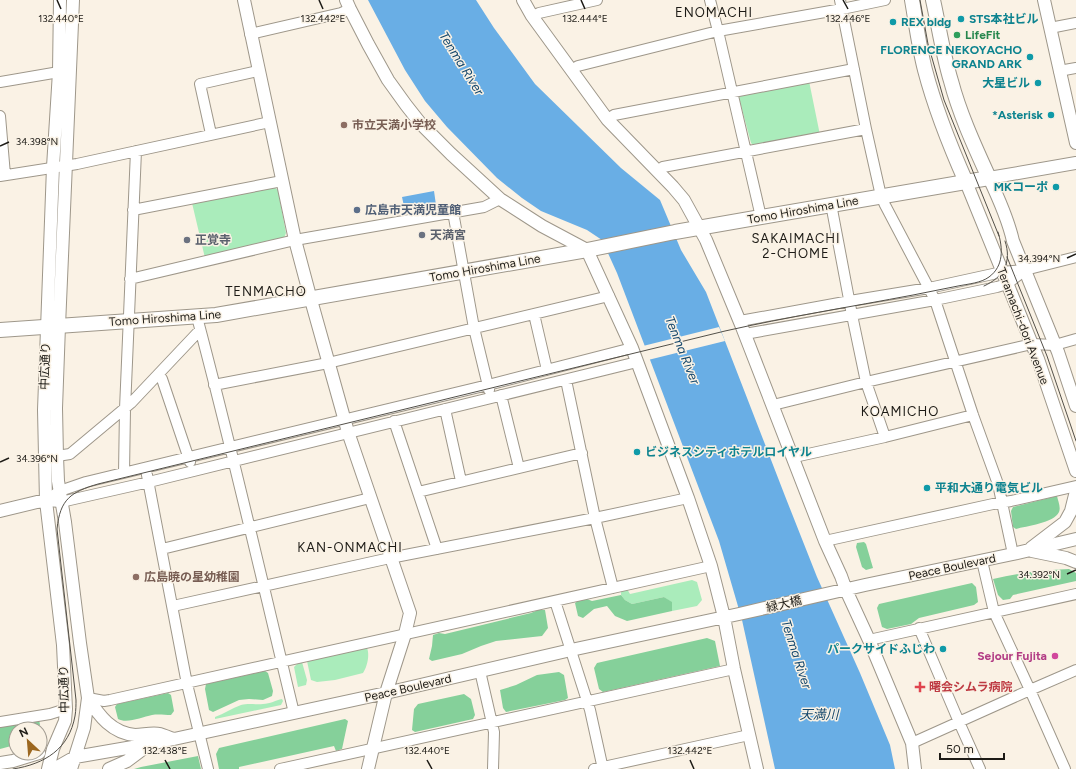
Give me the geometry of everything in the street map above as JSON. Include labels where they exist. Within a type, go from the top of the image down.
[{"type":"main road","points":[[912,0],[921,52],[937,111],[966,182]]},
{"type":"main road","points":[[933,0],[951,81],[961,111],[989,178]]},
{"type":"main road","name":"Tomo Hiroshima Line","points":[[0,330],[128,321],[198,324],[216,315],[310,300],[831,204],[989,178]]},
{"type":"street","name":"中広通り","points":[[48,769],[64,721],[66,709],[63,645],[46,501],[44,410],[53,327],[53,167],[59,72],[60,0]]},
{"type":"street","points":[[71,769],[84,728],[88,698],[65,522],[60,496],[57,456],[53,327],[66,166],[73,0]]},
{"type":"street","points":[[244,0],[282,181],[310,300],[348,432],[410,613],[405,634],[386,693],[368,769]]},
{"type":"street","points":[[524,0],[532,16],[607,120],[658,171],[684,200],[706,240],[740,321],[825,541],[869,640],[912,743],[915,769]]},
{"type":"street","points":[[532,16],[539,13],[597,0]]},
{"type":"street","points":[[710,0],[761,217]]},
{"type":"street","points":[[571,70],[578,66],[718,31],[841,4],[885,0]]},
{"type":"street","points":[[1044,0],[1059,71],[1073,114],[1076,143]]},
{"type":"street","points":[[841,4],[881,196],[935,300],[973,415],[998,484],[1013,554]]},
{"type":"street","points":[[250,34],[341,12],[348,5],[388,80],[421,124],[500,199],[542,226],[587,250],[632,348],[688,498],[711,566],[724,617],[734,669],[757,769]]},
{"type":"street","points":[[1050,28],[1076,23]]},
{"type":"street","points":[[1059,71],[1076,68]]},
{"type":"street","points":[[607,120],[614,115],[854,69]]},
{"type":"street","points":[[211,134],[200,84],[258,71]]},
{"type":"street","points":[[0,82],[59,72]]},
{"type":"street","points":[[0,116],[2,176],[66,166],[270,122]]},
{"type":"street","points":[[658,171],[663,167],[866,129]]},
{"type":"street","points":[[124,473],[124,409],[136,151]]},
{"type":"street","points":[[989,178],[1076,163]]},
{"type":"street","name":"Teramachi-dori Avenue","points":[[989,178],[1055,345],[1076,406]]},
{"type":"street","points":[[133,210],[282,181]]},
{"type":"street","name":"Teramachi-dori Avenue","points":[[966,182],[1041,367],[1076,472]]},
{"type":"street","points":[[130,279],[295,240],[484,207],[500,199]]},
{"type":"street","points":[[831,204],[866,382],[885,437]]},
{"type":"street","points":[[453,212],[474,328],[488,385],[496,397],[519,468]]},
{"type":"street","points":[[740,321],[929,288],[1004,278],[1025,270],[1076,257]]},
{"type":"street","points":[[745,334],[935,300],[997,287],[1004,278]]},
{"type":"street","points":[[214,385],[328,363],[609,296]]},
{"type":"street","points":[[534,314],[547,370]]},
{"type":"street","points":[[57,456],[70,454],[124,409],[159,374],[198,324]]},
{"type":"street","points":[[198,324],[250,528],[294,713]]},
{"type":"street","points":[[772,405],[1032,344],[1055,345],[1076,339]]},
{"type":"street","points":[[0,510],[46,501],[60,496],[86,482],[488,385],[632,348]]},
{"type":"street","points":[[60,496],[149,482],[637,362]]},
{"type":"street","points":[[159,374],[193,471]]},
{"type":"street","points":[[566,380],[595,518],[612,588]]},
{"type":"street","points":[[445,409],[462,481]]},
{"type":"street","points":[[793,458],[973,415]]},
{"type":"street","points":[[394,421],[437,549]]},
{"type":"street","points":[[418,492],[582,453]]},
{"type":"street","points":[[146,468],[187,684],[208,769]]},
{"type":"street","points":[[825,541],[1076,486]]},
{"type":"street","points":[[1029,550],[1065,522],[1071,511],[1076,491]]},
{"type":"street","points":[[162,549],[370,498]]},
{"type":"street","points":[[173,606],[390,558],[595,518],[688,498]]},
{"type":"street","name":"Peace Boulevard","points":[[828,594],[1076,539]]},
{"type":"street","points":[[1029,550],[1066,558],[1076,562]]},
{"type":"street","points":[[982,561],[994,612],[1065,769]]},
{"type":"street","points":[[88,698],[104,701],[187,684],[711,566]]},
{"type":"street","name":"緑大橋","points":[[740,614],[828,594]]},
{"type":"street","points":[[869,640],[1076,594]]},
{"type":"street","points":[[555,601],[590,710],[600,768],[749,735]]},
{"type":"street","name":"Peace Boulevard","points":[[54,769],[75,757],[174,740],[571,650],[740,614]]},
{"type":"street","points":[[918,628],[980,769]]},
{"type":"street","points":[[280,769],[734,669]]},
{"type":"street","points":[[912,743],[1076,670]]},
{"type":"street","points":[[480,671],[493,722],[493,769]]},
{"type":"street","points":[[88,698],[96,711],[106,722],[119,731],[135,735],[159,734],[174,740]]},
{"type":"street","points":[[0,722],[50,714],[66,709]]},
{"type":"street","points":[[109,769],[127,761],[150,744]]},
{"type":"street","points":[[48,751],[54,749],[75,757]]},
{"type":"street","points":[[0,763],[13,761]]},
{"type":"green space","points":[[809,81],[820,135],[755,147],[751,143],[739,98],[742,94]]},
{"type":"green space","points":[[274,187],[278,190],[286,233],[284,238],[205,258],[192,203]]},
{"type":"green space","points":[[1057,496],[1060,508],[1059,512],[1052,519],[1039,524],[1016,529],[1013,527],[1011,511],[1013,507]]},
{"type":"green space","points":[[864,542],[866,544],[873,568],[866,570],[862,567],[856,547],[857,543]]},
{"type":"green space","points":[[1069,569],[1076,573],[1076,581],[1013,595],[1010,599],[1003,600],[998,595],[993,579],[1031,572]]},
{"type":"green space","points":[[692,580],[697,582],[702,600],[697,606],[672,611],[671,602],[664,597],[632,604],[625,600],[621,595],[621,591],[627,589],[630,594]]},
{"type":"green space","points":[[972,583],[976,587],[978,602],[974,605],[919,618],[911,624],[887,629],[882,627],[877,608],[879,604]]},
{"type":"green space","points":[[621,595],[625,600],[632,604],[664,597],[672,602],[672,611],[627,621],[615,616],[607,606],[594,609],[583,618],[578,616],[575,603],[578,601],[587,599],[592,601]]},
{"type":"green space","points":[[538,610],[545,610],[548,628],[542,636],[496,641],[462,654],[432,661],[429,659],[433,635],[439,633],[445,634]]},
{"type":"green space","points":[[707,638],[715,641],[720,666],[603,692],[599,689],[594,668],[597,663]]},
{"type":"green space","points":[[367,648],[368,661],[363,673],[335,680],[317,682],[311,680],[307,661]]},
{"type":"green space","points":[[302,662],[307,680],[306,685],[298,687],[294,667]]},
{"type":"green space","points":[[265,671],[268,673],[273,691],[272,696],[263,700],[239,700],[213,712],[209,710],[205,689],[206,684]]},
{"type":"green space","points":[[559,672],[564,675],[568,698],[565,700],[506,712],[503,708],[500,690],[516,685],[537,675]]},
{"type":"green space","points":[[168,693],[171,695],[174,711],[171,715],[152,715],[126,721],[118,719],[115,707],[117,704]]},
{"type":"green space","points":[[464,694],[471,699],[475,715],[473,719],[415,732],[412,730],[414,709],[418,704]]},
{"type":"green space","points":[[282,699],[283,701],[281,705],[215,719],[215,717],[241,705],[266,704]]},
{"type":"green space","points":[[39,719],[39,721],[28,721]]},
{"type":"green space","points":[[345,719],[348,721],[342,749],[336,751],[334,746],[239,767],[239,769],[219,769],[216,754],[219,748]]},
{"type":"green space","points":[[8,725],[8,747],[0,749],[0,726]]},
{"type":"green space","points":[[198,756],[201,769],[134,769],[141,767]]},
{"type":"water","name":"天満川","points":[[368,0],[476,0],[494,28],[535,84],[621,168],[660,200],[681,250],[706,292],[817,577],[890,745],[895,769],[775,769],[742,620],[719,541],[617,273],[602,240],[587,230],[541,211],[522,198],[497,178],[447,127],[425,101],[405,70]]},
{"type":"water","points":[[434,191],[436,205],[405,211],[402,197]]},
{"type":"pier","points":[[719,327],[725,341],[648,360],[643,346]]},
{"type":"tram line","points":[[920,0],[928,44],[944,100],[999,236]]},
{"type":"tram line","points":[[13,769],[25,767],[45,759],[54,753],[67,738],[72,728],[75,716],[76,700],[57,529],[61,510],[64,504],[68,498],[81,490],[98,484],[725,331],[978,282],[986,279],[994,273],[1000,262],[1001,244],[998,232]]},
{"type":"tram line","points":[[984,286],[997,278],[1005,268],[1007,262],[1007,249],[1005,241]]},
{"type":"tram line","points":[[1007,257],[1047,356],[1076,441]]},
{"type":"place","name":"STS本社ビル","points":[[961,19]]},
{"type":"place","name":"REX bldg","points":[[893,22]]},
{"type":"place","name":"LifeFit","points":[[957,35]]},
{"type":"place","name":"FLORENCE NEKOYACHO GRAND ARK","points":[[1030,57]]},
{"type":"place","name":"大星ビル","points":[[1038,83]]},
{"type":"place","name":"*Asterisk","points":[[1051,115]]},
{"type":"place","name":"市立天満小学校","points":[[344,125]]},
{"type":"place","name":"MKコーポ","points":[[1056,187]]},
{"type":"place","name":"広島市天満児童館","points":[[357,210]]},
{"type":"place","name":"天満宮","points":[[422,235]]},
{"type":"place","name":"正覚寺","points":[[187,240]]},
{"type":"place","name":"ビジネスシティホテルロイヤル","points":[[637,452]]},
{"type":"place","name":"平和大通り電気ビル","points":[[927,488]]},
{"type":"place","name":"広島暁の星幼稚園","points":[[136,577]]},
{"type":"place","name":"パークサイドふじわ","points":[[943,649]]},
{"type":"place","name":"Sejour Fujita","points":[[1055,656]]},
{"type":"place","name":"曙会シムラ病院","points":[[920,687]]},
{"type":"district","name":"ENOMACHI","points":[[714,12]]},
{"type":"district","name":"SAKAIMACHI 2-CHOME","points":[[796,246]]},
{"type":"district","name":"TENMACHO","points":[[266,291]]},
{"type":"district","name":"KOAMICHO","points":[[900,411]]},
{"type":"district","name":"KAN-ONMACHI","points":[[350,547]]},
{"type":"water label","name":"Tenma River","points":[[462,63]]},
{"type":"water label","name":"Tenma River","points":[[683,350]]},
{"type":"water label","name":"Tenma River","points":[[797,654]]}]
